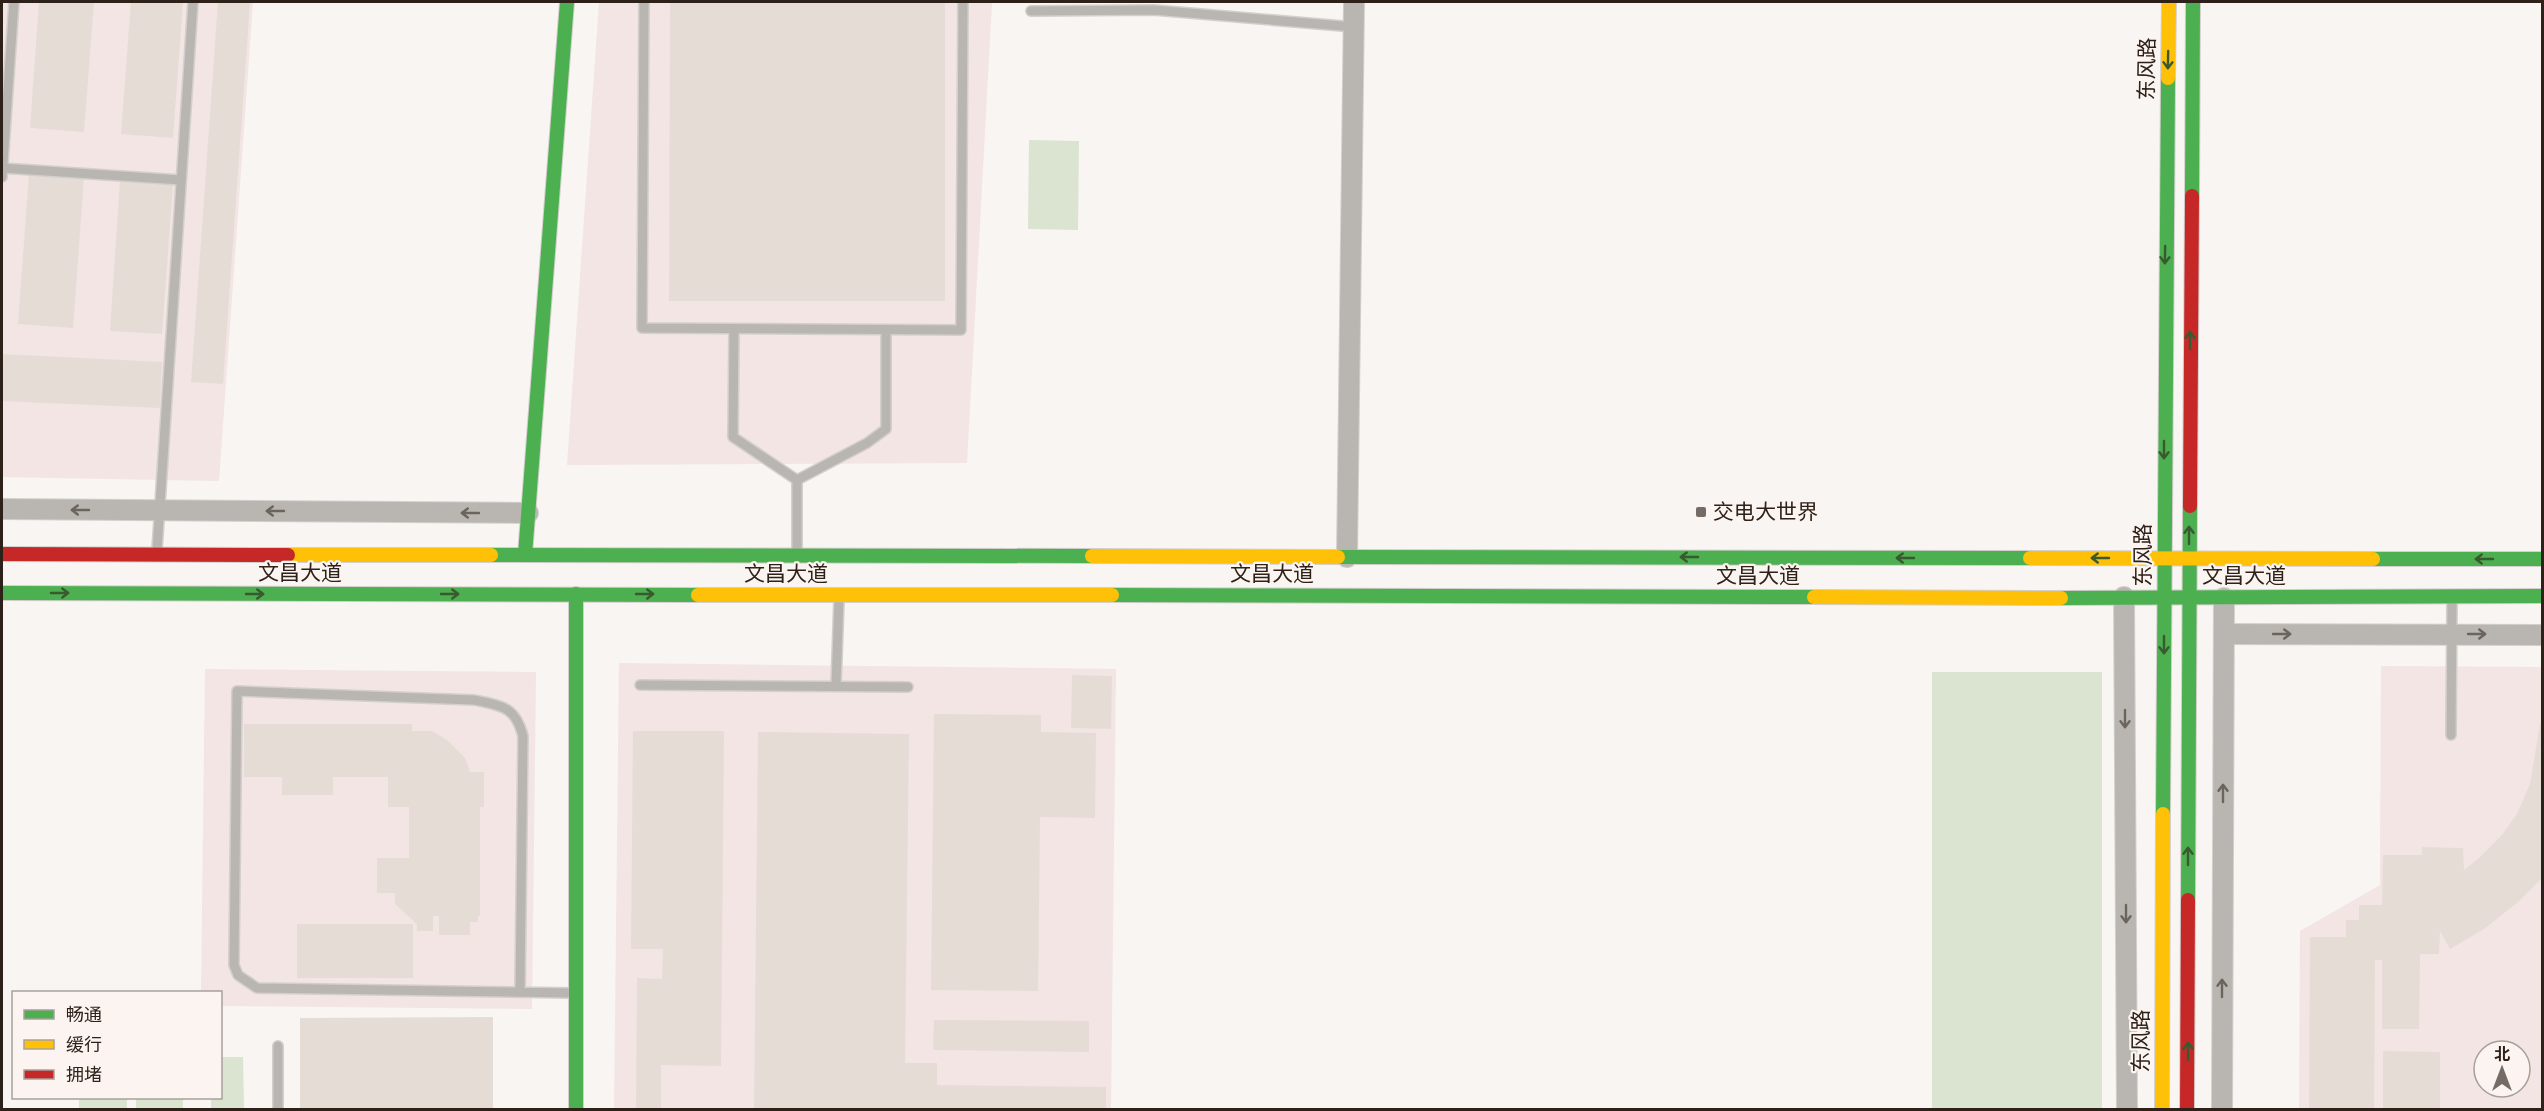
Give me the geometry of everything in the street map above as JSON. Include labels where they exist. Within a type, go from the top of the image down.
[{"type":"main road","points":[[525,555],[567,2]]},
{"type":"main road","name":"东风路","points":[[2162,1110],[2169,2]]},
{"type":"main road","points":[[2187,1110],[2193,2]]},
{"type":"main road","name":"文昌大道","points":[[2,554],[2542,559]]},
{"type":"main road","name":"文昌大道","points":[[2,593],[2224,598],[2542,596]]},
{"type":"main road","points":[[576,594],[576,1110]]},
{"type":"street","points":[[1347,556],[1354,2]]},
{"type":"street","points":[[2,509],[528,513]]},
{"type":"street","points":[[2124,597],[2127,1110]]},
{"type":"street","points":[[2222,1110],[2224,598]]},
{"type":"street","points":[[2224,634],[2542,635]]},
{"type":"lane","points":[[2,177],[14,2]]},
{"type":"lane","points":[[157,554],[193,2]]},
{"type":"lane","points":[[644,2],[642,328],[886,330],[961,330],[963,2]]},
{"type":"lane","points":[[1031,10],[1154,6],[1354,27]]},
{"type":"lane","points":[[2,168],[182,180]]},
{"type":"lane","points":[[734,329],[733,437],[797,480]]},
{"type":"lane","points":[[797,480],[867,443],[886,429],[886,330]]},
{"type":"lane","points":[[797,480],[797,555]]},
{"type":"lane","points":[[836,686],[839,595]]},
{"type":"lane","points":[[2451,735],[2452,596]]},
{"type":"lane","points":[[640,686],[908,687]]},
{"type":"lane","points":[[520,992],[523,736],[513,712],[501,706],[474,700],[237,691],[234,965],[238,975],[257,988],[576,993]]},
{"type":"lane","points":[[278,1046],[278,1110]]},
{"type":"shaded area","points":[[2,2],[253,2],[219,481],[2,477]]},
{"type":"shaded area","points":[[599,2],[992,2],[967,463],[567,465]]},
{"type":"shaded area","points":[[619,663],[1116,669],[1111,1109],[614,1110]]},
{"type":"shaded area","points":[[2381,666],[2542,667],[2542,1109],[2299,1110],[2300,931],[2380,885]]},
{"type":"shaded area","points":[[205,669],[536,672],[532,1009],[222,1006],[222,991],[201,991]]},
{"type":"green space","points":[[1029,140],[1079,141],[1078,230],[1028,229]]},
{"type":"green space","points":[[1932,672],[2102,672],[2102,1109],[1932,1109]]},
{"type":"green space","points":[[222,1057],[243,1057],[244,1109],[211,1109],[211,1099],[222,1099]]},
{"type":"green space","points":[[79,1099],[127,1099],[127,1109],[79,1109]]},
{"type":"green space","points":[[136,1099],[183,1099],[183,1109],[136,1109]]},
{"type":"building","points":[[39,2],[94,2],[84,132],[30,128]]},
{"type":"building","points":[[131,2],[183,2],[173,138],[121,134]]},
{"type":"building","points":[[218,2],[250,2],[223,384],[191,382]]},
{"type":"building","points":[[670,2],[945,2],[945,301],[669,301]]},
{"type":"building","points":[[29,174],[84,178],[73,328],[18,324]]},
{"type":"building","points":[[120,181],[173,185],[162,334],[110,331]]},
{"type":"building","points":[[2,354],[162,362],[160,408],[2,401]]},
{"type":"building","points":[[1072,675],[1112,676],[1111,729],[1071,728]]},
{"type":"building","points":[[934,714],[1041,715],[1041,732],[1096,733],[1095,818],[1040,817],[1038,991],[931,990]]},
{"type":"building","points":[[244,724],[412,724],[412,731],[432,731],[447,740],[465,758],[470,772],[484,772],[484,807],[480,807],[480,916],[478,916],[478,922],[470,922],[470,935],[439,935],[439,916],[433,916],[433,931],[417,931],[417,924],[395,904],[395,893],[377,893],[377,858],[409,858],[409,807],[388,807],[388,777],[333,777],[333,795],[282,795],[282,777],[244,777]]},
{"type":"building","points":[[2540,724],[2542,724],[2542,878],[2518,902],[2484,929],[2450,949],[2440,931],[2439,954],[2420,954],[2419,1029],[2382,1029],[2382,960],[2375,960],[2374,1110],[2309,1110],[2310,937],[2346,937],[2346,920],[2359,920],[2359,905],[2382,905],[2383,855],[2422,855],[2422,847],[2463,848],[2464,870],[2479,858],[2502,835],[2517,814],[2530,784]]},
{"type":"building","points":[[633,731],[724,731],[721,1066],[661,1065],[661,1110],[636,1110],[637,978],[662,979],[663,949],[631,949]]},
{"type":"building","points":[[758,732],[909,734],[905,1063],[937,1063],[937,1085],[1106,1087],[1106,1110],[754,1110]]},
{"type":"building","points":[[297,924],[413,924],[413,978],[297,978]]},
{"type":"building","points":[[493,1017],[493,1110],[300,1110],[300,1018]]},
{"type":"building","points":[[934,1020],[1089,1021],[1089,1052],[933,1050]]},
{"type":"building","points":[[2383,1051],[2440,1052],[2440,1110],[2383,1110]]},
{"type":"traffic: fast","points":[[525,555],[567,2]]},
{"type":"traffic: fast","points":[[2192,196],[2193,2]]},
{"type":"traffic: fast","points":[[2163,814],[2168,78]]},
{"type":"traffic: fast","points":[[2188,900],[2190,506]]},
{"type":"traffic: fast","points":[[491,555],[1092,556]]},
{"type":"traffic: fast","points":[[1338,557],[2030,558]]},
{"type":"traffic: fast","points":[[2373,559],[2542,559]]},
{"type":"traffic: fast","points":[[2,593],[698,595]]},
{"type":"traffic: fast","points":[[576,594],[576,1110]]},
{"type":"traffic: fast","points":[[1112,595],[1814,597]]},
{"type":"traffic: fast","points":[[2061,598],[2542,596]]},
{"type":"traffic: slow","points":[[2168,78],[2169,2]]},
{"type":"traffic: slow","points":[[288,555],[491,555]]},
{"type":"traffic: slow","points":[[1092,556],[1338,557]]},
{"type":"traffic: slow","points":[[2030,558],[2373,559]]},
{"type":"traffic: slow","points":[[698,595],[1112,595]]},
{"type":"traffic: slow","points":[[1814,597],[2061,598]]},
{"type":"traffic: slow","points":[[2162,1110],[2163,814]]},
{"type":"traffic: jam","points":[[2190,506],[2192,196]]},
{"type":"traffic: jam","points":[[2,554],[288,555]]},
{"type":"traffic: jam","points":[[2187,1110],[2188,900]]},
{"type":"place","name":"交电大世界","points":[[1701,512]]}]
